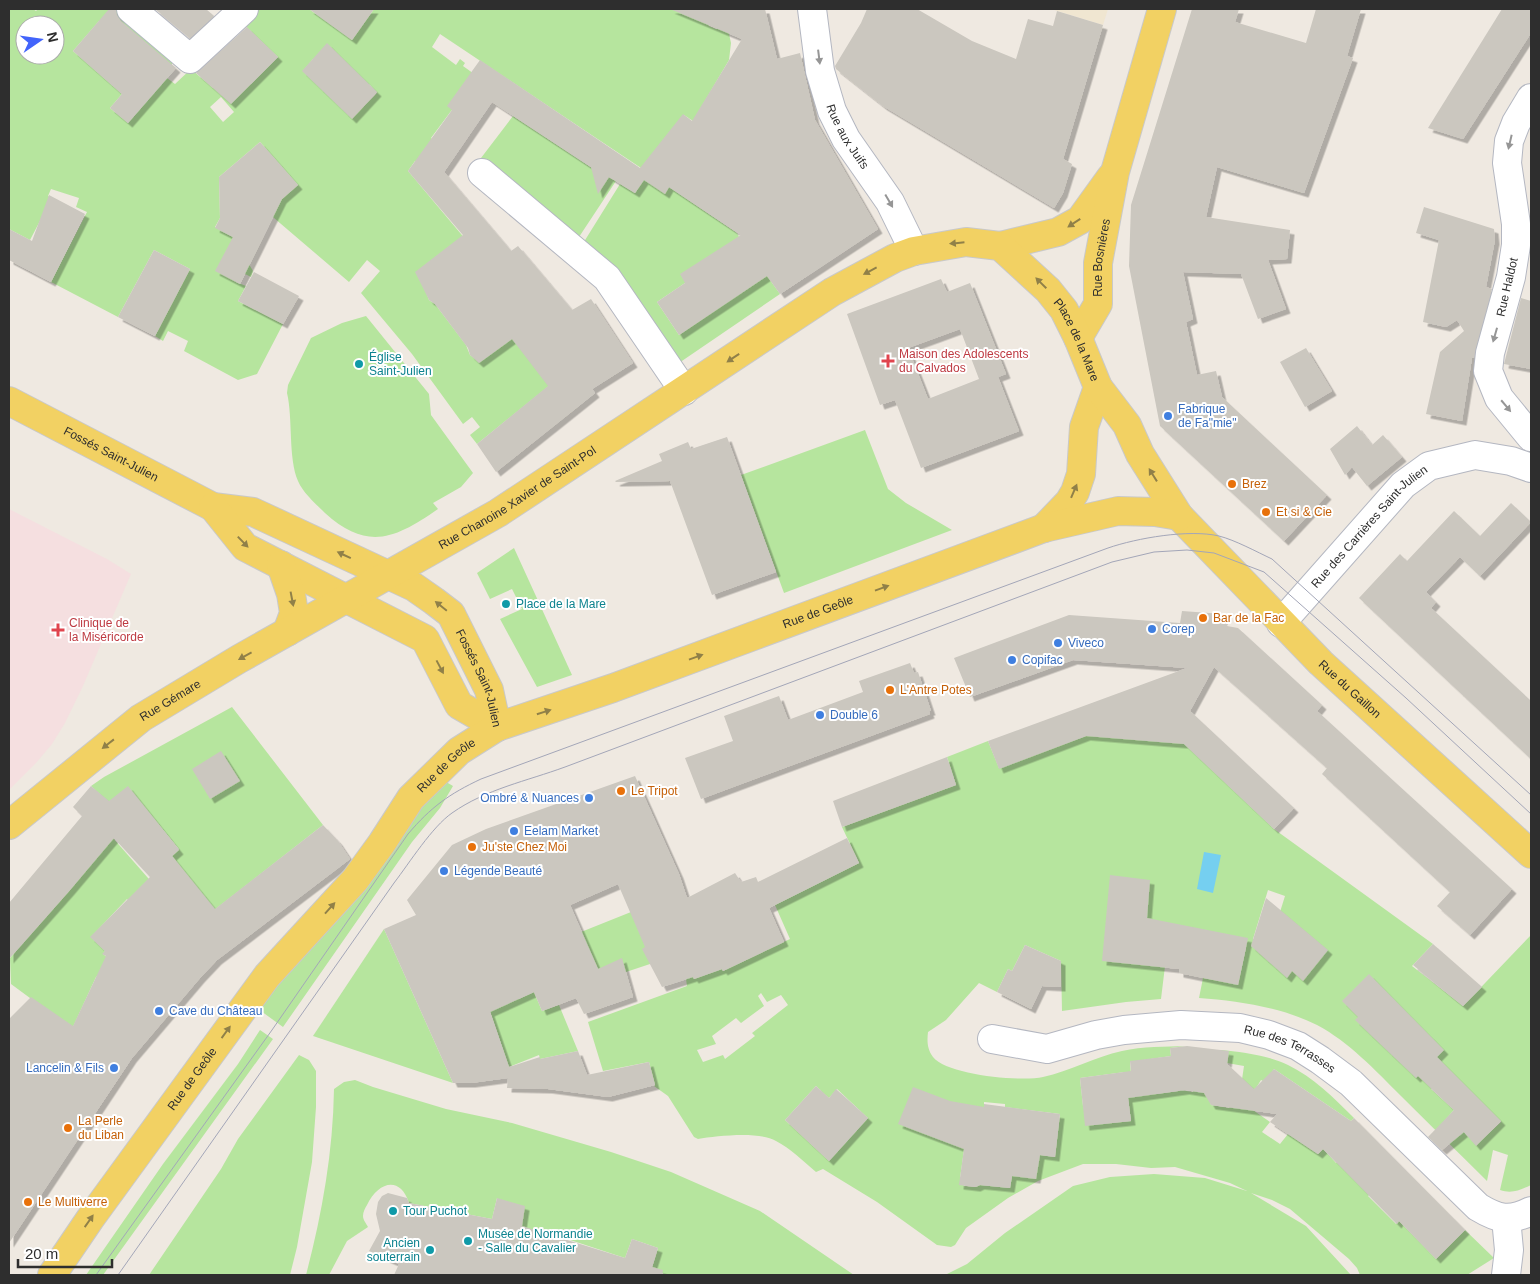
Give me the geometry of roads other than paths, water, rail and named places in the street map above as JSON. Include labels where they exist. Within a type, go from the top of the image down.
[{"type":"main road","name":"Rue Bosnières","points":[[1078,338],[1098,304],[1098,263],[1115,172],[1162,9]]},
{"type":"main road","name":"Rue Bosnières","points":[[1000,246],[1058,232],[1080,220],[1115,172]]},
{"type":"main road","points":[[914,250],[966,242],[1000,246]]},
{"type":"main road","name":"Place de la Mare","points":[[1000,246],[1048,290],[1064,310],[1098,387],[1084,428],[1081,474],[1075,492],[1069,502],[1044,528]]},
{"type":"main road","name":"Rue Chanoine Xavier de Saint-Pol","points":[[348,599],[498,514],[832,292],[895,258],[914,250]]},
{"type":"main road","name":"Rue du Gaillon","points":[[1098,387],[1127,424],[1140,454],[1179,516],[1281,623],[1360,699],[1531,854]]},
{"type":"main road","name":"Fossés Saint-Julien","points":[[9,401],[214,507],[253,512],[414,587],[434,600],[451,614],[489,690],[497,727]]},
{"type":"main road","name":"Fossés Saint-Julien","points":[[214,507],[245,546],[425,639],[459,705],[497,727]]},
{"type":"main road","points":[[1044,528],[1118,511],[1155,512],[1179,516]]},
{"type":"main road","name":"Rue de Geôle","points":[[52,1275],[96,1211],[267,976],[355,880],[411,798],[459,751],[497,727],[613,688],[1044,528]]},
{"type":"main road","points":[[281,565],[291,594],[294,613],[287,632]]},
{"type":"main road","name":"Rue Gémare","points":[[9,825],[141,718],[287,632],[348,599]]},
{"type":"street","points":[[131,9],[190,59],[244,9]]},
{"type":"street","name":"Rue aux Juifs","points":[[812,9],[820,71],[832,111],[846,139],[890,202],[914,250]]},
{"type":"street","name":"Rue Haldot","points":[[1531,98],[1516,123],[1509,141],[1507,163],[1516,224],[1516,245],[1511,277],[1490,352],[1488,371],[1499,398],[1531,437]]},
{"type":"street","points":[[482,173],[607,278],[684,391]]},
{"type":"street","name":"Rue des Carrières Saint-Julien","points":[[1281,623],[1403,485],[1429,466],[1475,455],[1511,461],[1531,468]]},
{"type":"street","name":"Rue des Terrasses","points":[[992,1038],[1047,1049],[1096,1035],[1181,1024],[1240,1028],[1269,1035],[1298,1046],[1351,1083],[1478,1207],[1492,1216],[1519,1214]]},
{"type":"street","points":[[1506,1275],[1509,1250],[1519,1214]]},
{"type":"water","points":[[1204,852],[1221,855],[1213,893],[1197,889]]},
{"type":"tram line","points":[[96,1275],[272,1030],[408,834],[441,802],[481,779],[1108,548],[1133,541],[1163,536],[1207,534],[1232,540],[1272,559],[1531,795]]},
{"type":"tram line","points":[[118,1275],[394,883],[429,836],[452,813],[479,798],[507,786],[565,767],[1112,562],[1154,552],[1187,550],[1214,553],[1264,572],[1406,698],[1531,814]]},
{"type":"place","name":"Maison des Adolescents du Calvados","points":[[888,361]]},
{"type":"place","name":"Église Saint-Julien","points":[[359,364]]},
{"type":"place","name":"Fabrique de Fa\"mie\"","points":[[1168,416]]},
{"type":"place","name":"Brez","points":[[1232,484]]},
{"type":"place","name":"Et si & Cie","points":[[1266,512]]},
{"type":"place","name":"Place de la Mare","points":[[506,604]]},
{"type":"place","name":"Bar de la Fac","points":[[1203,618]]},
{"type":"place","name":"Corep","points":[[1152,629]]},
{"type":"place","name":"Clinique de la Miséricorde","points":[[58,630]]},
{"type":"place","name":"Viveco","points":[[1058,643]]},
{"type":"place","name":"Copifac","points":[[1012,660]]},
{"type":"place","name":"L'Antre Potes","points":[[890,690]]},
{"type":"place","name":"Double 6","points":[[820,715]]},
{"type":"place","name":"Le Tripot","points":[[621,791]]},
{"type":"place","name":"Ombré & Nuances","points":[[589,798]]},
{"type":"place","name":"Eelam Market","points":[[514,831]]},
{"type":"place","name":"Ju'ste Chez Moi","points":[[472,847]]},
{"type":"place","name":"Légende Beauté","points":[[444,871]]},
{"type":"place","name":"Cave du Château","points":[[159,1011]]},
{"type":"place","name":"Lancelin & Fils","points":[[114,1068]]},
{"type":"place","name":"La Perle du Liban","points":[[68,1128]]},
{"type":"place","name":"Le Multiverre","points":[[28,1202]]},
{"type":"place","name":"Tour Puchot","points":[[393,1211]]},
{"type":"place","name":"Musée de Normandie - Salle du Cavalier","points":[[468,1241]]},
{"type":"place","name":"Ancien souterrain","points":[[430,1250]]}]
